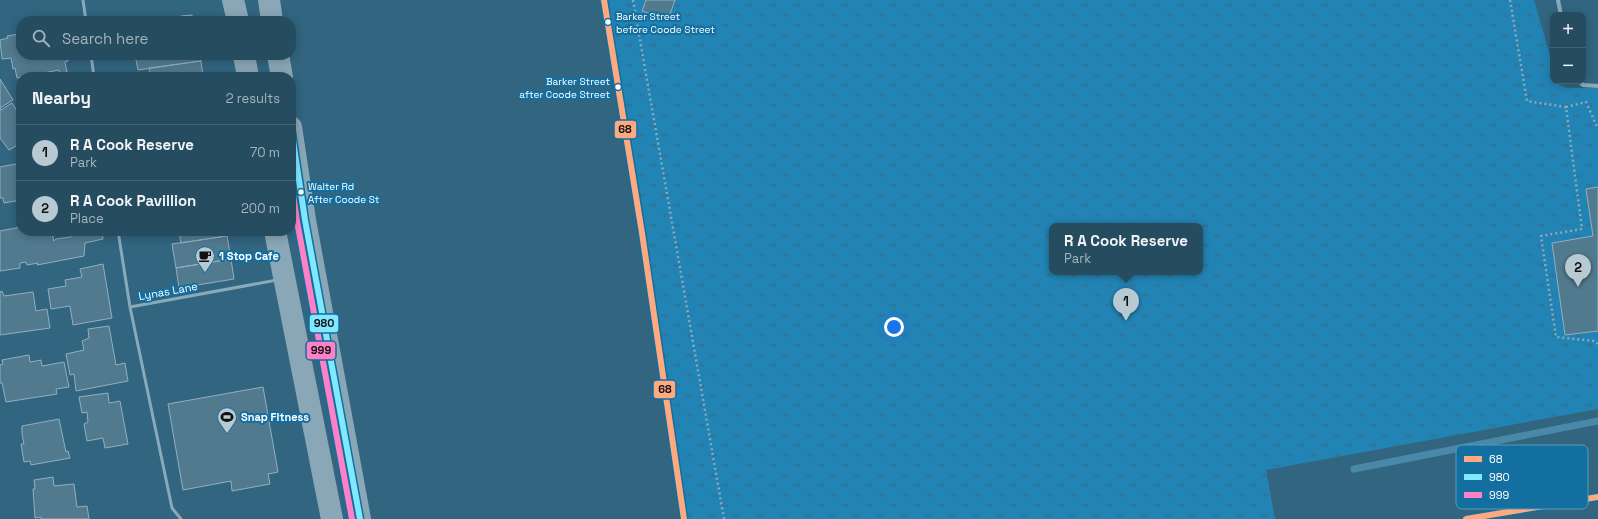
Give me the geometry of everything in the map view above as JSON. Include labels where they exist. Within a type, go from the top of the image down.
[{"type":"main road","points":[[233,0],[237,16]]},
{"type":"main road","points":[[268,0],[271,16]]},
{"type":"main road","points":[[245,60],[247,72]]},
{"type":"main road","points":[[279,60],[281,72]]},
{"type":"main road","points":[[296,160],[305,220],[360,519]]},
{"type":"main road","points":[[276,236],[332,519]]},
{"type":"street","points":[[604,0],[642,234],[684,519]]},
{"type":"street","points":[[1558,0],[1560,12]]},
{"type":"street","points":[[1582,84],[1598,86]]},
{"type":"street","points":[[1588,500],[1598,498]]},
{"type":"street","points":[[1466,519],[1529,509]]},
{"type":"lane","points":[[83,0],[85,16]]},
{"type":"lane","points":[[92,60],[93,72]]},
{"type":"lane","name":"Lynas Lane","points":[[119,236],[130,307],[284,279]]},
{"type":"lane","points":[[130,307],[172,508],[181,519]]},
{"type":"path","points":[[633,0],[724,519]]},
{"type":"path","points":[[1510,0],[1527,101],[1566,106],[1586,102],[1598,129]]},
{"type":"path","points":[[1566,106],[1582,229],[1541,236],[1556,337],[1595,341],[1598,344]]},
{"type":"green space","points":[[603,0],[1534,0],[1550,56],[1550,84],[1558,84],[1566,88],[1598,88],[1598,409],[1266,470],[1275,519],[684,519],[642,233]]},
{"type":"building","points":[[646,0],[675,0],[668,20],[642,11]]},
{"type":"building","points":[[16,34],[16,60],[68,60],[65,62],[67,72],[60,72],[59,70],[48,72],[16,73],[15,68],[13,69],[11,58],[2,59],[0,40],[8,38],[7,36]]},
{"type":"building","points":[[136,60],[201,61],[138,70]]},
{"type":"building","points":[[201,61],[202,72],[150,72],[149,68]]},
{"type":"building","points":[[0,79],[13,100],[0,108]]},
{"type":"building","points":[[12,103],[16,109],[16,146],[9,150],[0,138],[0,108],[1,110]]},
{"type":"building","points":[[16,164],[16,201],[4,203],[3,198],[0,198],[0,167]]},
{"type":"building","points":[[1598,187],[1598,331],[1565,335],[1552,243],[1593,236],[1586,189]]},
{"type":"building","points":[[16,228],[16,236],[52,236],[54,241],[56,239],[71,236],[103,236],[103,239],[85,243],[84,256],[37,265],[38,263],[27,265],[26,262],[20,263],[20,268],[0,271],[0,231]]},
{"type":"building","points":[[180,236],[227,236],[181,243]]},
{"type":"building","points":[[227,236],[231,259],[176,268],[172,244]]},
{"type":"building","name":"1 Stop Cafe","points":[[231,259],[234,279],[179,288],[176,268]]},
{"type":"building","points":[[103,264],[112,318],[73,325],[70,306],[51,309],[48,289],[66,286],[65,280],[82,277],[80,269]]},
{"type":"building","points":[[2,291],[4,296],[33,292],[36,311],[47,309],[50,328],[0,335],[0,292]]},
{"type":"building","points":[[109,326],[116,365],[125,363],[128,381],[76,391],[74,374],[70,375],[66,354],[84,350],[82,341],[89,338],[88,329]]},
{"type":"building","points":[[29,355],[30,362],[41,360],[42,366],[64,362],[69,387],[56,389],[57,394],[6,402],[2,383],[0,383],[0,365],[3,364],[2,360]]},
{"type":"building","points":[[263,387],[278,472],[268,474],[270,484],[232,491],[231,481],[183,490],[168,404]]},
{"type":"building","points":[[108,393],[109,403],[120,401],[128,444],[105,448],[103,438],[87,441],[84,424],[88,422],[87,412],[82,413],[79,397]]},
{"type":"building","points":[[59,419],[66,452],[68,451],[70,458],[31,465],[30,461],[24,462],[21,444],[24,444],[22,426]]},
{"type":"building","points":[[53,477],[54,486],[74,484],[77,507],[87,506],[89,519],[35,518],[33,489],[35,489],[34,480]]},
{"type":"waterway","points":[[1476,445],[1598,421]]},
{"type":"waterway","points":[[1354,469],[1456,449]]},
{"type":"transit line","name":"68","points":[[604,0],[642,233],[684,519]]},
{"type":"transit line","name":"980","points":[[296,160],[305,220],[360,519]]},
{"type":"transit line","name":"999","points":[[296,214],[352,519]]},
{"type":"transit line","name":"68","points":[[1588,499],[1598,497]]},
{"type":"transit line","name":"68","points":[[1466,519],[1526,509]]},
{"type":"place","name":"Barker Street before Coode Street","points":[[608,22]]},
{"type":"place","name":"Barker Street after Coode Street","points":[[618,87]]},
{"type":"place","name":"Walter Rd After Coode St","points":[[301,192]]},
{"type":"place","name":"1 Stop Cafe","points":[[205,273]]},
{"type":"place","name":"R A Cook Pavillion","points":[[1578,287]]},
{"type":"place","name":"R A Cook Reserve","points":[[1126,321]]},
{"type":"place","name":"Snap Fitness","points":[[227,434]]}]
